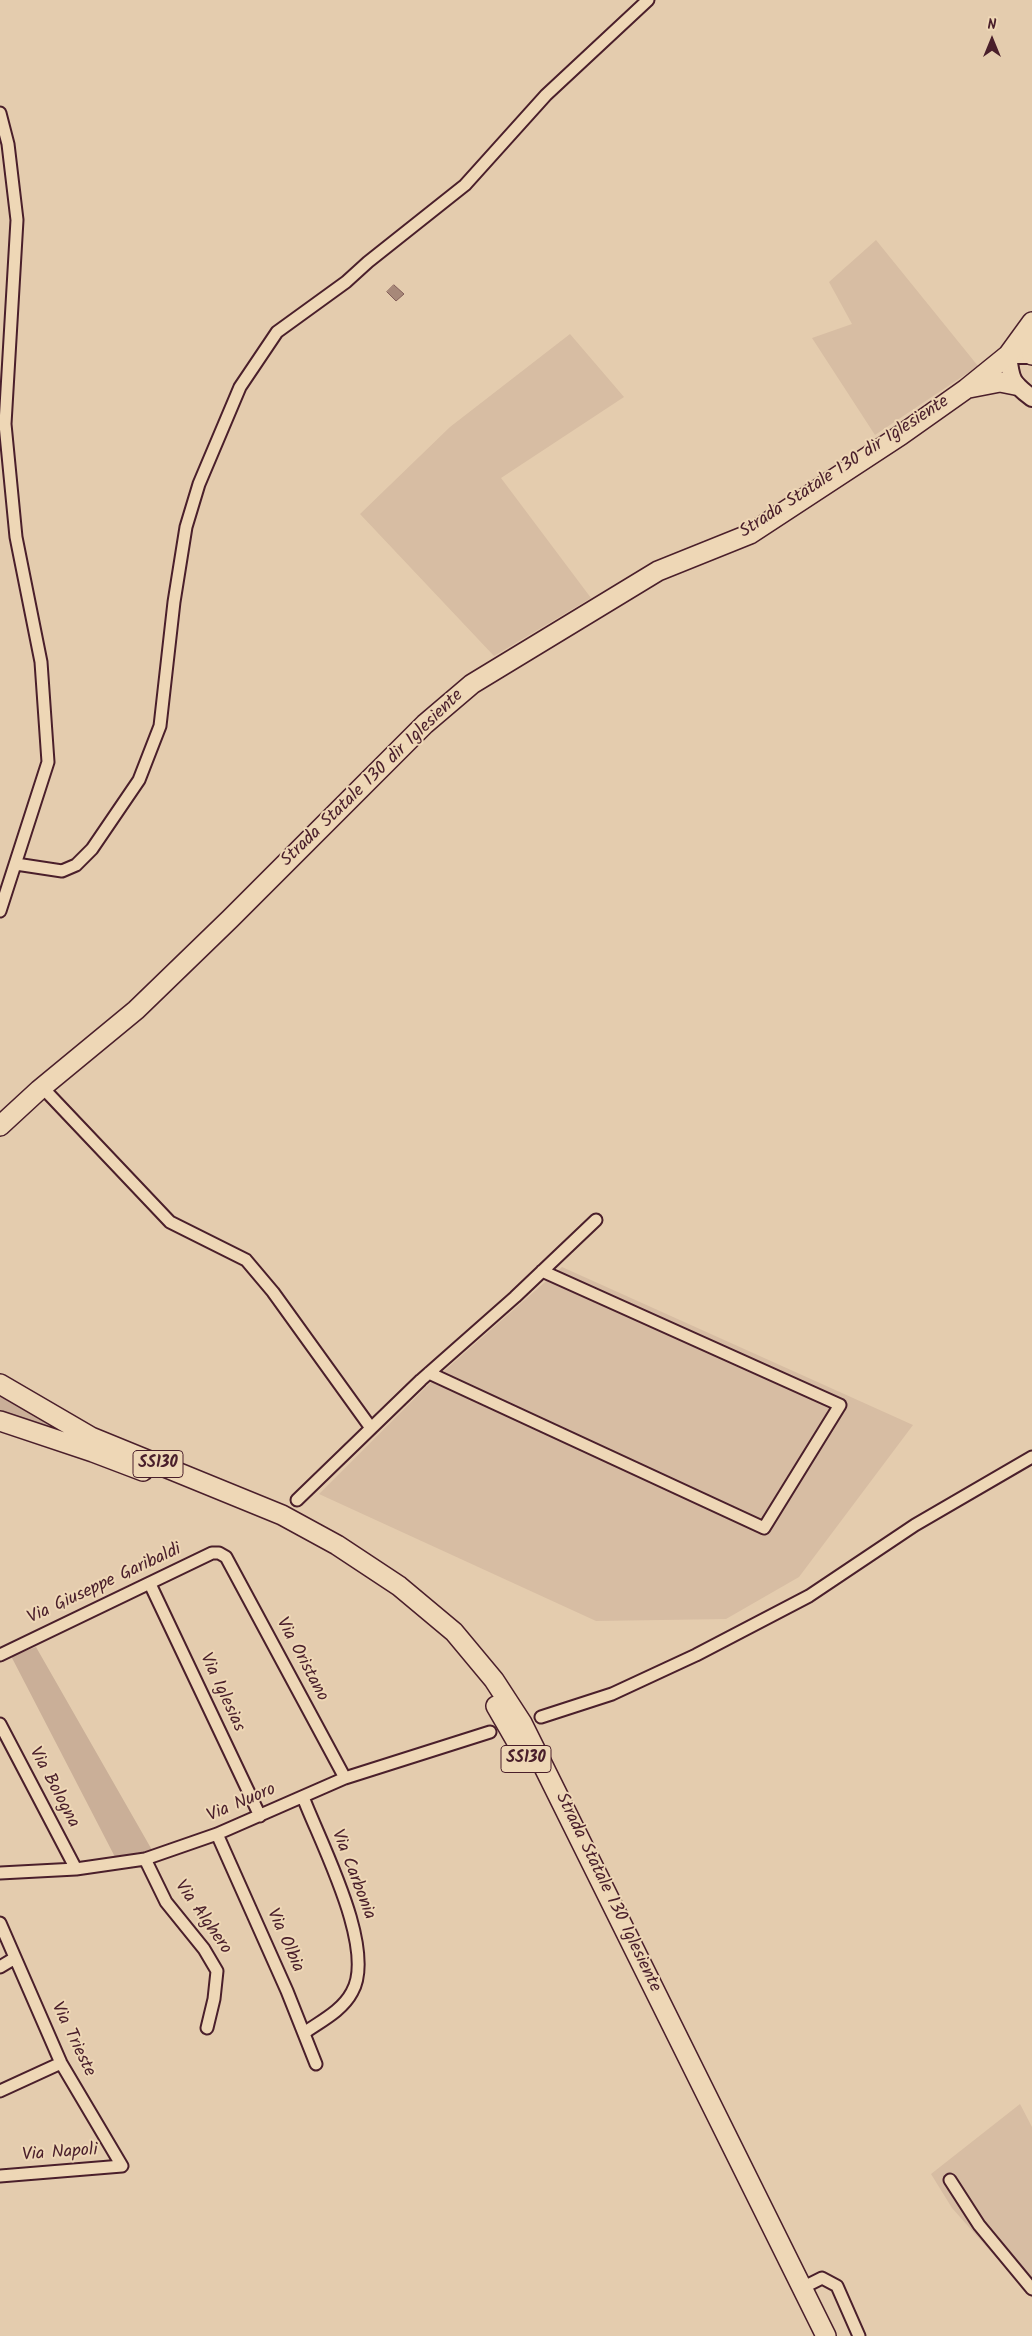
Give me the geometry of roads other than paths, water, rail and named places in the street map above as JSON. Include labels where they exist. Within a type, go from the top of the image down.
[{"type":"main road","name":"Strada Statale 130 dir Iglesiente","points":[[0,1126],[42,1087],[136,1010],[230,920],[424,724],[472,684],[658,571],[750,534],[901,435],[966,389],[1008,355],[1030,325]]},
{"type":"main road","points":[[1030,325],[1032,355]]},
{"type":"main road","points":[[966,389],[1000,382],[1015,385]]},
{"type":"main road","name":"Strada Statale 130 Iglesiente","points":[[0,1384],[91,1437],[282,1515],[337,1545],[399,1586],[454,1632],[494,1680],[522,1723],[826,2336]]},
{"type":"main road","name":"Strada Statale 130 Iglesiente","points":[[0,1421],[93,1452],[276,1523],[335,1557],[424,1620],[479,1678],[509,1726],[577,1852],[814,2336]]},
{"type":"street","points":[[16,864],[62,871],[76,865],[92,849],[139,780],[160,726],[174,602],[186,528],[199,484],[240,387],[278,332],[346,282],[368,262],[465,185],[546,95],[648,0]]},
{"type":"street","points":[[0,113],[8,144],[17,220],[5,424],[16,537],[41,662],[48,762],[0,911]]},
{"type":"street","points":[[1032,355],[1008,355],[1010,374],[1015,385],[1032,398]]},
{"type":"street","points":[[42,1087],[170,1222],[246,1260],[273,1292],[371,1428]]},
{"type":"street","points":[[297,1500],[429,1373],[596,1220]]},
{"type":"street","points":[[429,1373],[764,1528],[840,1405],[542,1271]]},
{"type":"street","points":[[541,1717],[612,1694],[696,1655],[810,1596],[914,1525],[1032,1457]]},
{"type":"street","name":"Via Giuseppe Garibaldi","points":[[0,1655],[212,1553],[219,1553],[226,1557]]},
{"type":"street","name":"Via Oristano","points":[[226,1557],[345,1778]]},
{"type":"street","name":"Via Iglesias","points":[[150,1584],[260,1816]]},
{"type":"street","name":"Via Bologna","points":[[0,1724],[4,1744],[76,1869]]},
{"type":"street","name":"Via Nuoro","points":[[0,1873],[76,1869],[145,1859],[217,1834],[345,1778],[490,1732]]},
{"type":"street","name":"Via Carbonia","points":[[303,1797],[354,1924],[360,1958],[354,1990],[342,2006],[304,2033]]},
{"type":"street","name":"Via Olbia","points":[[217,1834],[287,1991],[316,2064]]},
{"type":"street","name":"Via Alghero","points":[[145,1859],[166,1902],[204,1949],[217,1972],[214,1999],[207,2028]]},
{"type":"street","name":"Via Trieste","points":[[0,1923],[60,2063],[122,2166]]},
{"type":"street","points":[[0,1967],[15,1958]]},
{"type":"street","points":[[0,2091],[60,2063]]},
{"type":"street","name":"Via Napoli","points":[[0,2176],[122,2166]]},
{"type":"street","points":[[950,2180],[979,2225],[1032,2289]]},
{"type":"street","points":[[802,2288],[822,2278],[837,2286],[859,2336]]}]
